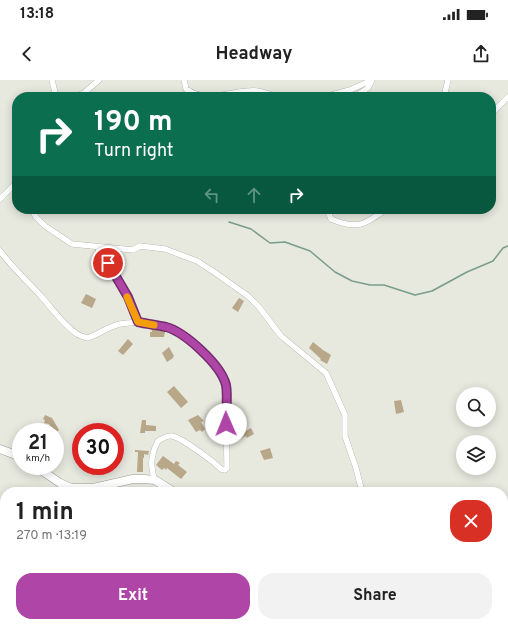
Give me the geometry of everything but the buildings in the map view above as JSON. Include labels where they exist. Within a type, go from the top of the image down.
[{"type":"main road","points":[[0,449],[12,454]]},
{"type":"main road","points":[[48,475],[69,487]]},
{"type":"main road","points":[[97,487],[133,479],[155,480],[166,487]]},
{"type":"street","points":[[52,80],[55,92]]},
{"type":"street","points":[[85,92],[100,80]]},
{"type":"street","points":[[184,80],[186,89],[194,92]]},
{"type":"street","points":[[343,92],[373,80]]},
{"type":"street","points":[[362,92],[368,88],[373,80]]},
{"type":"street","points":[[445,92],[448,80]]},
{"type":"street","points":[[238,92],[262,92]]},
{"type":"street","points":[[496,109],[508,97]]},
{"type":"street","points":[[0,200],[12,187]]},
{"type":"street","points":[[34,214],[45,226],[67,242],[76,245],[133,250],[140,246],[165,249],[174,252],[197,261],[248,296],[259,307],[281,336],[328,375],[345,416],[345,436],[361,487]]},
{"type":"street","points":[[329,214],[331,219],[344,224],[356,225],[370,221],[379,214]]},
{"type":"street","points":[[98,247],[98,251],[128,297],[138,322]]},
{"type":"street","points":[[0,251],[11,266],[76,334],[88,338],[120,324],[138,322],[167,327],[184,336],[204,352],[223,379],[226,386],[227,468],[225,470],[221,469],[180,439],[169,436],[158,441],[154,451],[151,467],[155,480]]},
{"type":"waterway","points":[[229,222],[251,229],[270,243],[285,242],[310,251],[335,272],[352,281],[370,285],[384,285],[415,295],[432,291],[467,272],[493,261],[503,248],[508,246]]},
{"type":"slow traffic","points":[[127,297],[138,322],[154,325]]},
{"type":"route","points":[[108,263],[128,297],[138,322],[167,327],[184,336],[204,352],[216,368],[226,386],[226,424]]}]
